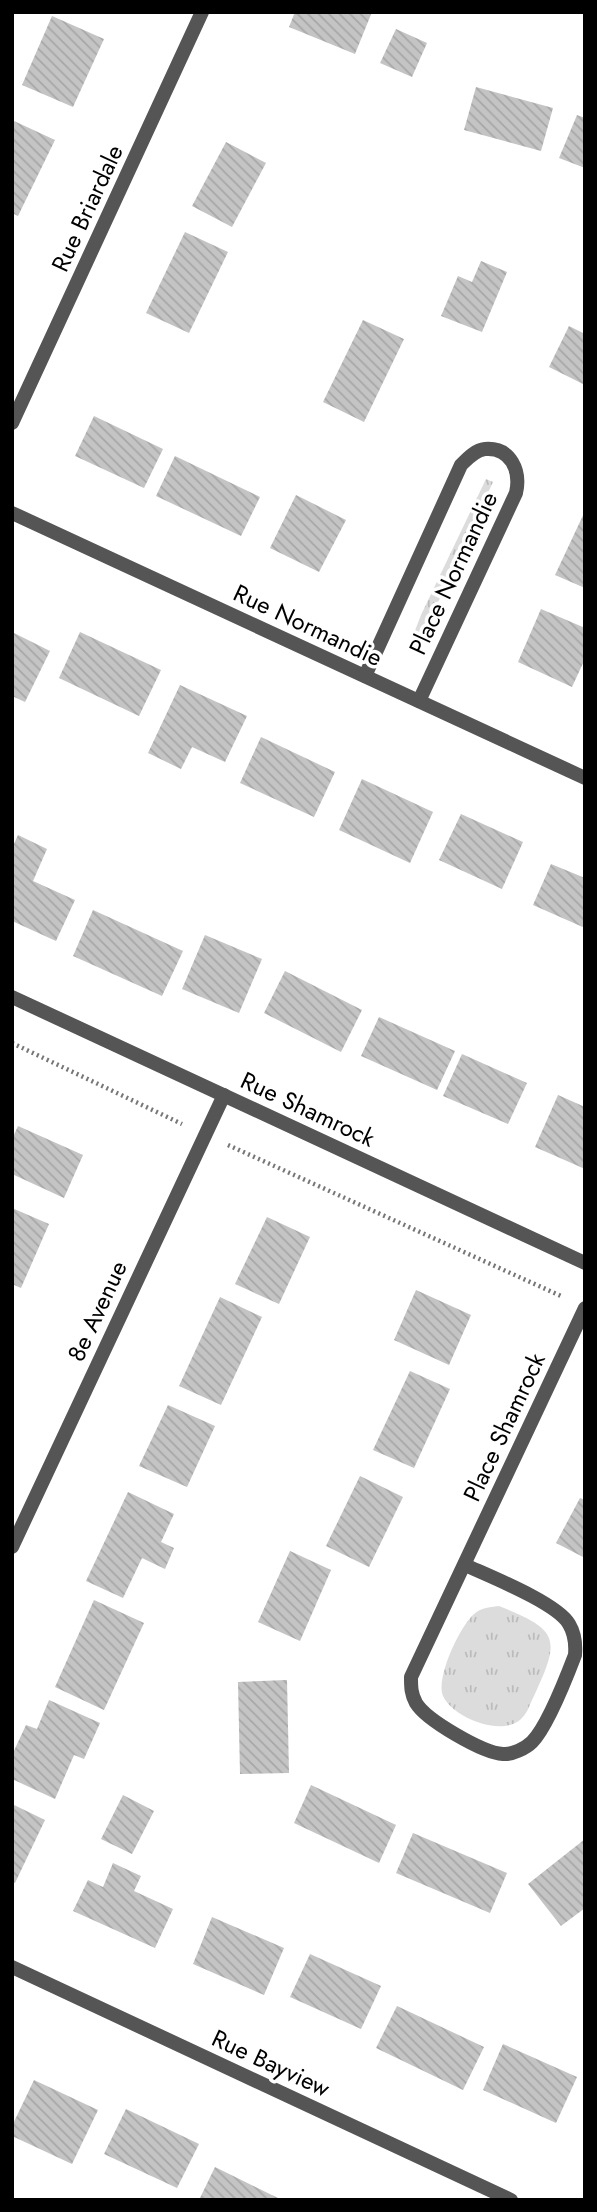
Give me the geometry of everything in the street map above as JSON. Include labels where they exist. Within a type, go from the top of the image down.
[{"type":"street","name":"Rue Briardale","points":[[12,423],[202,12]]},
{"type":"street","name":"Place Normandie","points":[[365,676],[461,465],[472,454],[485,449],[502,453],[514,463],[519,478],[516,493],[419,701]]},
{"type":"street","name":"Rue Normandie","points":[[12,513],[585,778]]},
{"type":"street","name":"Rue Shamrock","points":[[12,997],[585,1263]]},
{"type":"street","name":"8e Avenue","points":[[12,1548],[224,1095]]},
{"type":"street","name":"Place Shamrock","points":[[465,1564],[552,1607],[568,1622],[577,1642],[575,1655],[541,1729],[532,1742],[519,1750],[504,1754],[487,1750],[427,1716],[412,1693],[411,1677],[585,1308]]},
{"type":"street","name":"Rue Bayview","points":[[12,1968],[511,2200]]},
{"type":"path","points":[[12,1043],[179,1122]]},
{"type":"path","points":[[234,1147],[560,1295]]},
{"type":"green space","points":[[486,479],[493,482],[425,631],[419,638],[414,633],[421,615]]},
{"type":"green space","points":[[499,1606],[534,1622],[544,1630],[551,1648],[543,1676],[525,1714],[513,1724],[502,1726],[467,1718],[448,1704],[442,1688],[446,1664],[465,1626],[478,1611]]},
{"type":"building","points":[[295,12],[372,12],[355,54],[289,27]]},
{"type":"building","points":[[52,16],[104,39],[73,107],[22,85]]},
{"type":"building","points":[[396,29],[427,43],[412,77],[380,63]]},
{"type":"building","points":[[476,87],[553,108],[541,151],[464,130]]},
{"type":"building","points":[[577,115],[585,118],[585,168],[559,158]]},
{"type":"building","points":[[14,121],[55,140],[18,216],[12,213]]},
{"type":"building","points":[[226,142],[266,163],[232,227],[192,206]]},
{"type":"building","points":[[185,232],[228,252],[189,333],[146,313]]},
{"type":"building","points":[[481,261],[507,272],[482,332],[441,316],[458,276],[472,282]]},
{"type":"building","points":[[363,320],[404,339],[364,422],[323,402]]},
{"type":"building","points":[[569,326],[585,334],[585,385],[549,367]]},
{"type":"building","points":[[94,416],[163,449],[144,488],[75,456]]},
{"type":"building","points":[[175,456],[260,497],[241,536],[156,496]]},
{"type":"building","points":[[296,495],[346,520],[319,572],[270,548]]},
{"type":"building","points":[[585,511],[585,588],[555,575]]},
{"type":"building","points":[[541,609],[585,628],[585,659],[572,687],[518,662]]},
{"type":"building","points":[[12,632],[50,651],[25,702],[12,696]]},
{"type":"building","points":[[80,632],[161,670],[139,716],[59,678]]},
{"type":"building","points":[[180,685],[247,716],[225,762],[192,747],[181,769],[148,753]]},
{"type":"building","points":[[261,737],[335,772],[314,817],[240,783]]},
{"type":"building","points":[[362,779],[433,812],[410,863],[339,830]]},
{"type":"building","points":[[461,814],[523,842],[502,889],[439,860]]},
{"type":"building","points":[[18,835],[47,849],[33,881],[75,900],[56,941],[12,921],[12,848]]},
{"type":"building","points":[[551,864],[585,878],[585,928],[533,905]]},
{"type":"building","points":[[93,910],[183,951],[162,996],[73,956]]},
{"type":"building","points":[[205,935],[262,959],[239,1013],[182,989]]},
{"type":"building","points":[[285,971],[362,1010],[341,1052],[264,1013]]},
{"type":"building","points":[[379,1017],[455,1051],[437,1090],[361,1056]]},
{"type":"building","points":[[462,1054],[527,1083],[508,1124],[443,1096]]},
{"type":"building","points":[[558,1095],[585,1107],[585,1169],[535,1147]]},
{"type":"building","points":[[18,1126],[83,1155],[64,1198],[12,1174],[12,1139]]},
{"type":"building","points":[[12,1208],[49,1224],[21,1288],[12,1284]]},
{"type":"building","points":[[267,1217],[310,1237],[279,1304],[235,1284]]},
{"type":"building","points":[[416,1290],[471,1315],[449,1365],[394,1340]]},
{"type":"building","points":[[220,1297],[262,1317],[221,1405],[179,1386]]},
{"type":"building","points":[[410,1371],[450,1389],[414,1468],[373,1450]]},
{"type":"building","points":[[168,1405],[215,1426],[187,1487],[139,1466]]},
{"type":"building","points":[[360,1476],[403,1497],[369,1567],[326,1546]]},
{"type":"building","points":[[128,1492],[174,1514],[161,1542],[174,1548],[165,1569],[142,1558],[123,1598],[86,1581]]},
{"type":"building","points":[[580,1498],[585,1500],[585,1558],[556,1543]]},
{"type":"building","points":[[290,1551],[331,1570],[300,1641],[258,1622]]},
{"type":"building","points":[[94,1600],[144,1623],[104,1710],[55,1687]]},
{"type":"building","points":[[287,1680],[289,1773],[240,1774],[238,1682]]},
{"type":"building","points":[[49,1700],[100,1723],[84,1759],[74,1755],[55,1799],[12,1779],[12,1755],[26,1725],[37,1729]]},
{"type":"building","points":[[311,1785],[396,1825],[379,1863],[294,1823]]},
{"type":"building","points":[[123,1795],[154,1811],[132,1854],[101,1839]]},
{"type":"building","points":[[12,1804],[45,1820],[15,1883],[12,1881]]},
{"type":"building","points":[[413,1833],[507,1873],[490,1913],[396,1873]]},
{"type":"building","points":[[585,1839],[585,1908],[561,1926],[528,1884]]},
{"type":"building","points":[[113,1863],[141,1876],[134,1891],[173,1909],[155,1948],[73,1911],[88,1880],[103,1887]]},
{"type":"building","points":[[212,1917],[284,1948],[264,1995],[193,1964]]},
{"type":"building","points":[[310,1954],[381,1986],[361,2029],[290,1997]]},
{"type":"building","points":[[397,2006],[484,2047],[463,2090],[376,2048]]},
{"type":"building","points":[[503,2044],[577,2077],[556,2123],[483,2090]]},
{"type":"building","points":[[34,2080],[98,2110],[72,2164],[12,2136],[12,2126]]},
{"type":"building","points":[[126,2109],[199,2144],[177,2188],[104,2154]]},
{"type":"building","points":[[215,2167],[282,2200],[199,2200]]}]
